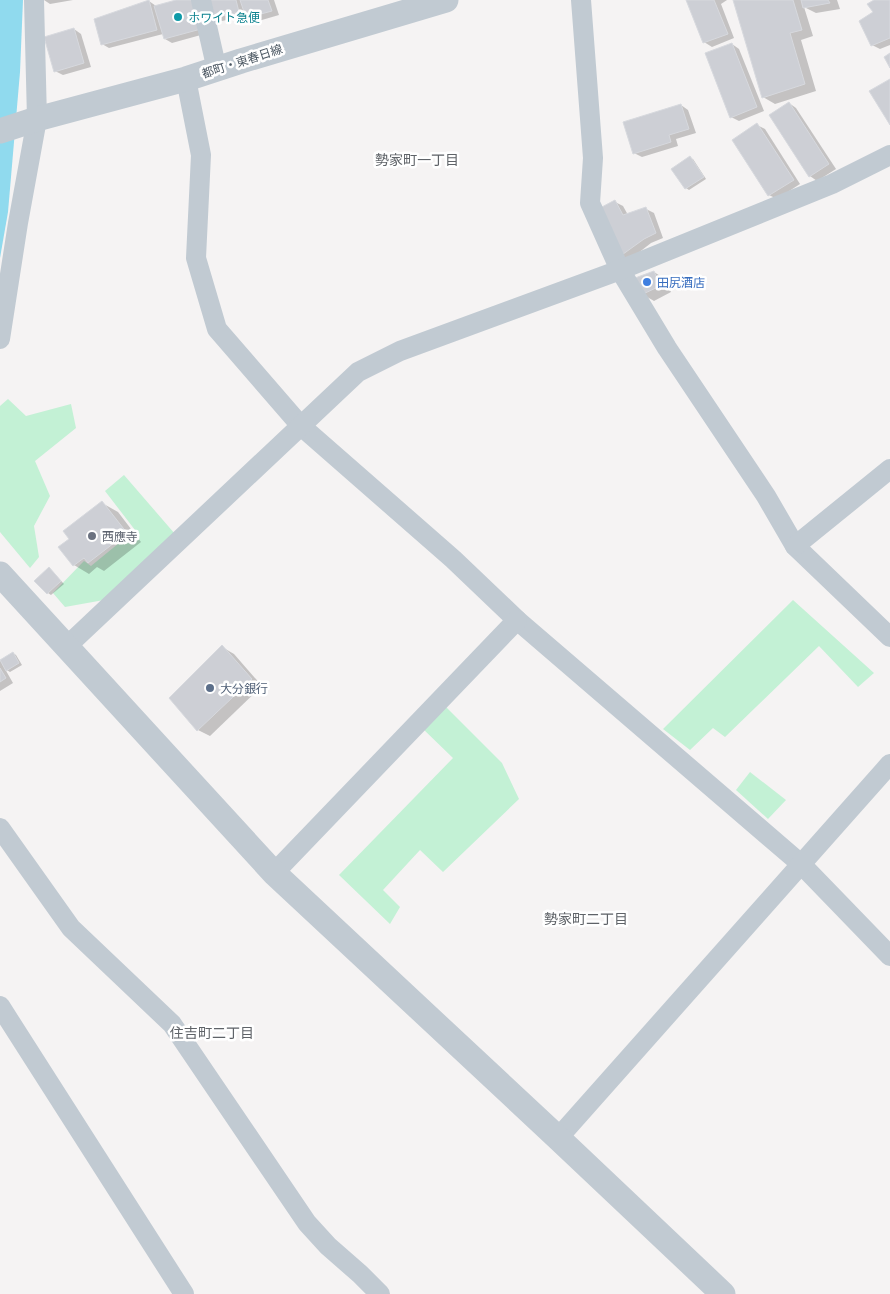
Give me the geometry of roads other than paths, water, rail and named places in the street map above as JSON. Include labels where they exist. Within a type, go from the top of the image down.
[{"type":"street","points":[[0,339],[37,119],[34,0]]},
{"type":"street","points":[[201,0],[217,70]]},
{"type":"street","name":"都町・東春日線","points":[[0,130],[217,70],[241,61],[446,0]]},
{"type":"street","points":[[581,0],[593,158],[590,203],[620,270],[667,348],[766,496],[795,546],[890,637]]},
{"type":"street","points":[[186,79],[201,154],[196,258],[217,329],[301,426],[453,559],[517,620],[801,864],[890,956]]},
{"type":"street","points":[[66,647],[358,372],[400,351],[620,270],[832,184],[890,155]]},
{"type":"street","points":[[795,546],[890,469]]},
{"type":"street","points":[[0,574],[274,873],[723,1294]]},
{"type":"street","points":[[274,873],[517,620]]},
{"type":"street","points":[[558,1138],[890,764]]},
{"type":"street","points":[[0,828],[71,928],[172,1024],[307,1223],[328,1246],[380,1294]]},
{"type":"street","points":[[0,1006],[184,1294]]},
{"type":"water","points":[[0,0],[23,0],[20,72],[8,212],[0,258]]},
{"type":"place","name":"ホワイト急便","points":[[178,17]]},
{"type":"place","name":"田尻酒店","points":[[647,282]]},
{"type":"place","name":"西應寺","points":[[92,536]]},
{"type":"place","name":"大分銀行","points":[[210,688]]},
{"type":"district","name":"勢家町一丁目","points":[[417,159]]},
{"type":"district","name":"勢家町二丁目","points":[[586,918]]},
{"type":"district","name":"住吉町二丁目","points":[[212,1032]]}]
